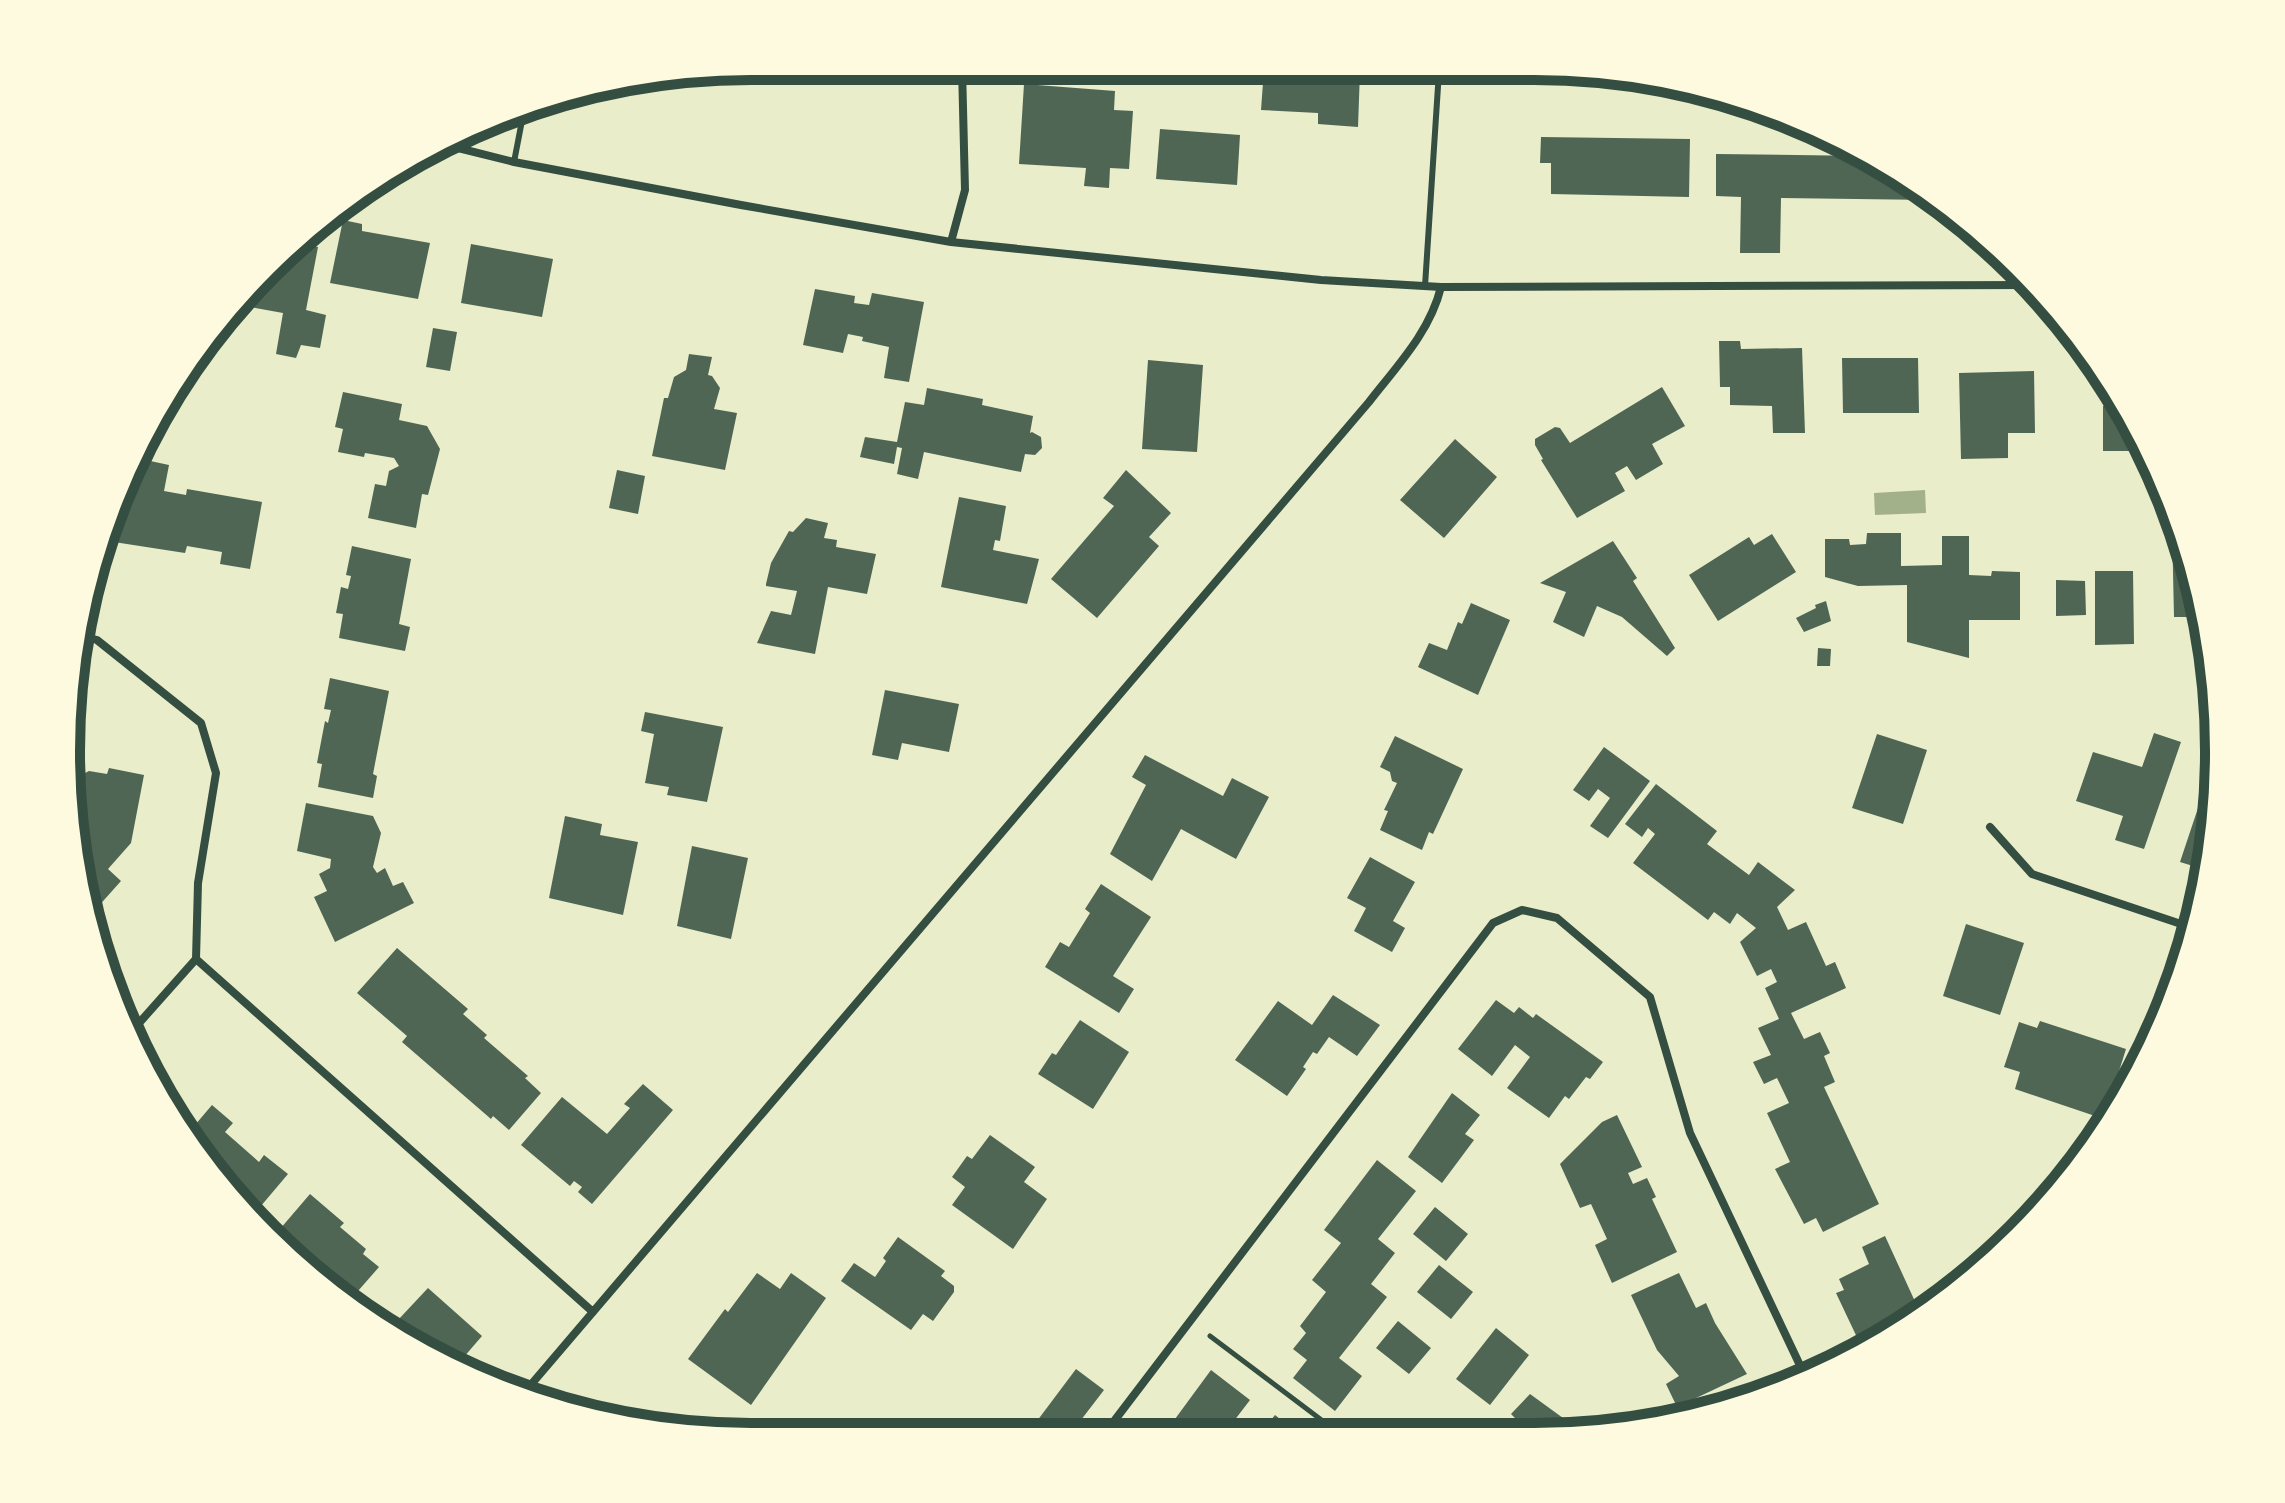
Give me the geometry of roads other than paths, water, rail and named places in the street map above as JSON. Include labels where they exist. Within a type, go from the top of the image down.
[{"type":"street","points":[[951,242],[965,190],[962,80]]},
{"type":"street","points":[[458,148],[514,162],[951,242],[1321,280],[1441,287],[2016,285]]},
{"type":"street","points":[[531,1385],[1369,402],[1424,331],[1435,311],[1441,287]]},
{"type":"street","points":[[90,638],[97,640],[201,723],[216,773],[198,883],[196,959],[138,1024]]},
{"type":"street","points":[[1990,827],[2032,874],[2182,924]]},
{"type":"street","points":[[1113,1423],[1493,923],[1522,910],[1557,918],[1650,997],[1690,1133],[1801,1367]]},
{"type":"street","points":[[196,959],[593,1312]]},
{"type":"lane","points":[[1425,286],[1438,80]]},
{"type":"lane","points":[[514,162],[522,121]]}]
